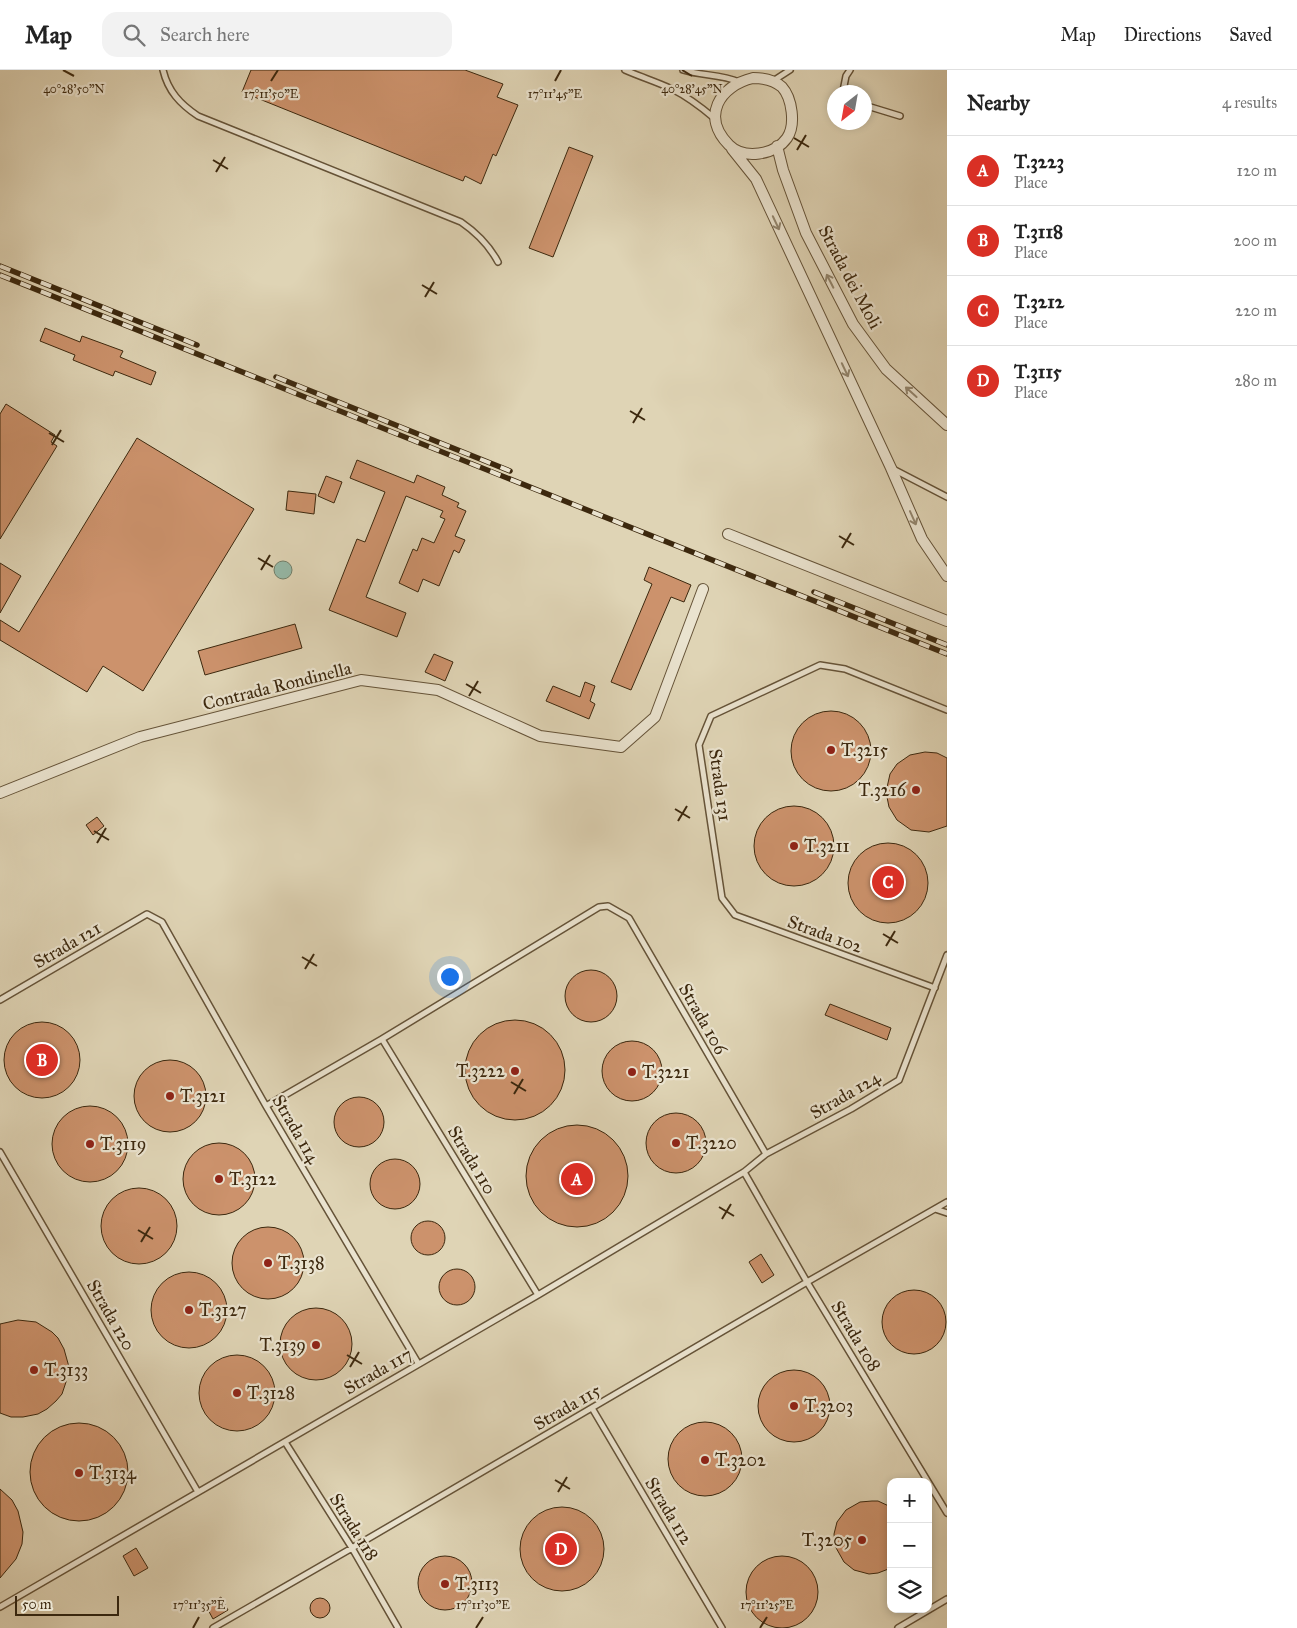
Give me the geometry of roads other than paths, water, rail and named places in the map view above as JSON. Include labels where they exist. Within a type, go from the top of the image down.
[{"type":"street","points":[[732,149],[750,154],[769,151],[787,137],[792,122],[792,109],[782,88],[773,81],[753,78],[739,82],[723,94],[717,105],[715,118],[720,137],[756,179],[891,468],[922,539],[947,576]]},
{"type":"street","name":"Strada dei Moli","points":[[777,146],[783,170],[806,233],[853,324],[886,369],[947,424]]},
{"type":"street","points":[[728,534],[947,621]]},
{"type":"street","name":"Contrada Rondinella","points":[[0,793],[140,737],[361,680],[438,690],[540,736],[621,747],[654,717],[703,589]]},
{"type":"lane","points":[[163,70],[167,84],[177,99],[198,116],[461,222],[484,240],[498,262]]},
{"type":"lane","points":[[625,70],[671,88],[690,99],[715,118]]},
{"type":"lane","points":[[683,70],[696,74],[728,77],[739,82]]},
{"type":"lane","points":[[773,81],[790,70]]},
{"type":"lane","points":[[844,85],[846,76],[850,70]]},
{"type":"lane","points":[[872,107],[900,116]]},
{"type":"lane","points":[[891,468],[947,497]]},
{"type":"lane","name":"Strada 131","points":[[735,915],[722,898],[699,745],[711,716],[820,666],[845,669],[947,710]]},
{"type":"lane","name":"Strada 106","points":[[382,1039],[599,907],[608,906],[629,918],[766,1154]]},
{"type":"lane","name":"Strada 121","points":[[0,1000],[147,914]]},
{"type":"lane","name":"Strada 114","points":[[147,914],[162,922],[266,1106],[418,1364]]},
{"type":"lane","name":"Strada 102","points":[[735,915],[935,988]]},
{"type":"lane","name":"Strada 124","points":[[766,1154],[852,1109],[899,1080],[947,955]]},
{"type":"lane","points":[[266,1106],[382,1039]]},
{"type":"lane","name":"Strada 110","points":[[382,1039],[538,1295]]},
{"type":"lane","name":"Strada 120","points":[[0,1152],[198,1492]]},
{"type":"lane","name":"Strada 117","points":[[0,1607],[538,1295],[744,1172],[766,1154]]},
{"type":"lane","name":"Strada 108","points":[[744,1172],[807,1282],[947,1512]]},
{"type":"lane","name":"Strada 115","points":[[213,1628],[947,1202]]},
{"type":"lane","points":[[935,1209],[947,1212]]},
{"type":"lane","name":"Strada 112","points":[[592,1408],[722,1628]]},
{"type":"lane","name":"Strada 118","points":[[285,1442],[352,1548],[398,1628]]},
{"type":"lane","points":[[898,1628],[947,1599]]},
{"type":"railway","points":[[0,266],[197,345]]},
{"type":"railway","points":[[0,275],[947,654]]},
{"type":"railway","points":[[276,377],[510,471]]},
{"type":"railway","points":[[814,592],[947,645]]},
{"type":"place","name":"T.3215","points":[[831,750]]},
{"type":"place","name":"T.3216","points":[[916,790]]},
{"type":"place","name":"T.3211","points":[[794,846]]},
{"type":"place","name":"T.3212","points":[[888,882]]},
{"type":"place","name":"T.3118","points":[[42,1060]]},
{"type":"place","name":"T.3222","points":[[515,1071]]},
{"type":"place","name":"T.3221","points":[[632,1072]]},
{"type":"place","name":"T.3121","points":[[170,1096]]},
{"type":"place","name":"T.3220","points":[[676,1143]]},
{"type":"place","name":"T.3119","points":[[90,1144]]},
{"type":"place","name":"T.3122","points":[[219,1179]]},
{"type":"place","name":"T.3223","points":[[577,1179]]},
{"type":"place","name":"T.3138","points":[[268,1263]]},
{"type":"place","name":"T.3127","points":[[189,1310]]},
{"type":"place","name":"T.3139","points":[[316,1345]]},
{"type":"place","name":"T.3133","points":[[34,1370]]},
{"type":"place","name":"T.3128","points":[[237,1393]]},
{"type":"place","name":"T.3203","points":[[794,1406]]},
{"type":"place","name":"T.3202","points":[[705,1460]]},
{"type":"place","name":"T.3134","points":[[79,1473]]},
{"type":"place","name":"T.3205","points":[[862,1540]]},
{"type":"place","name":"T.3115","points":[[561,1549]]},
{"type":"place","name":"T.3113","points":[[445,1584]]}]
